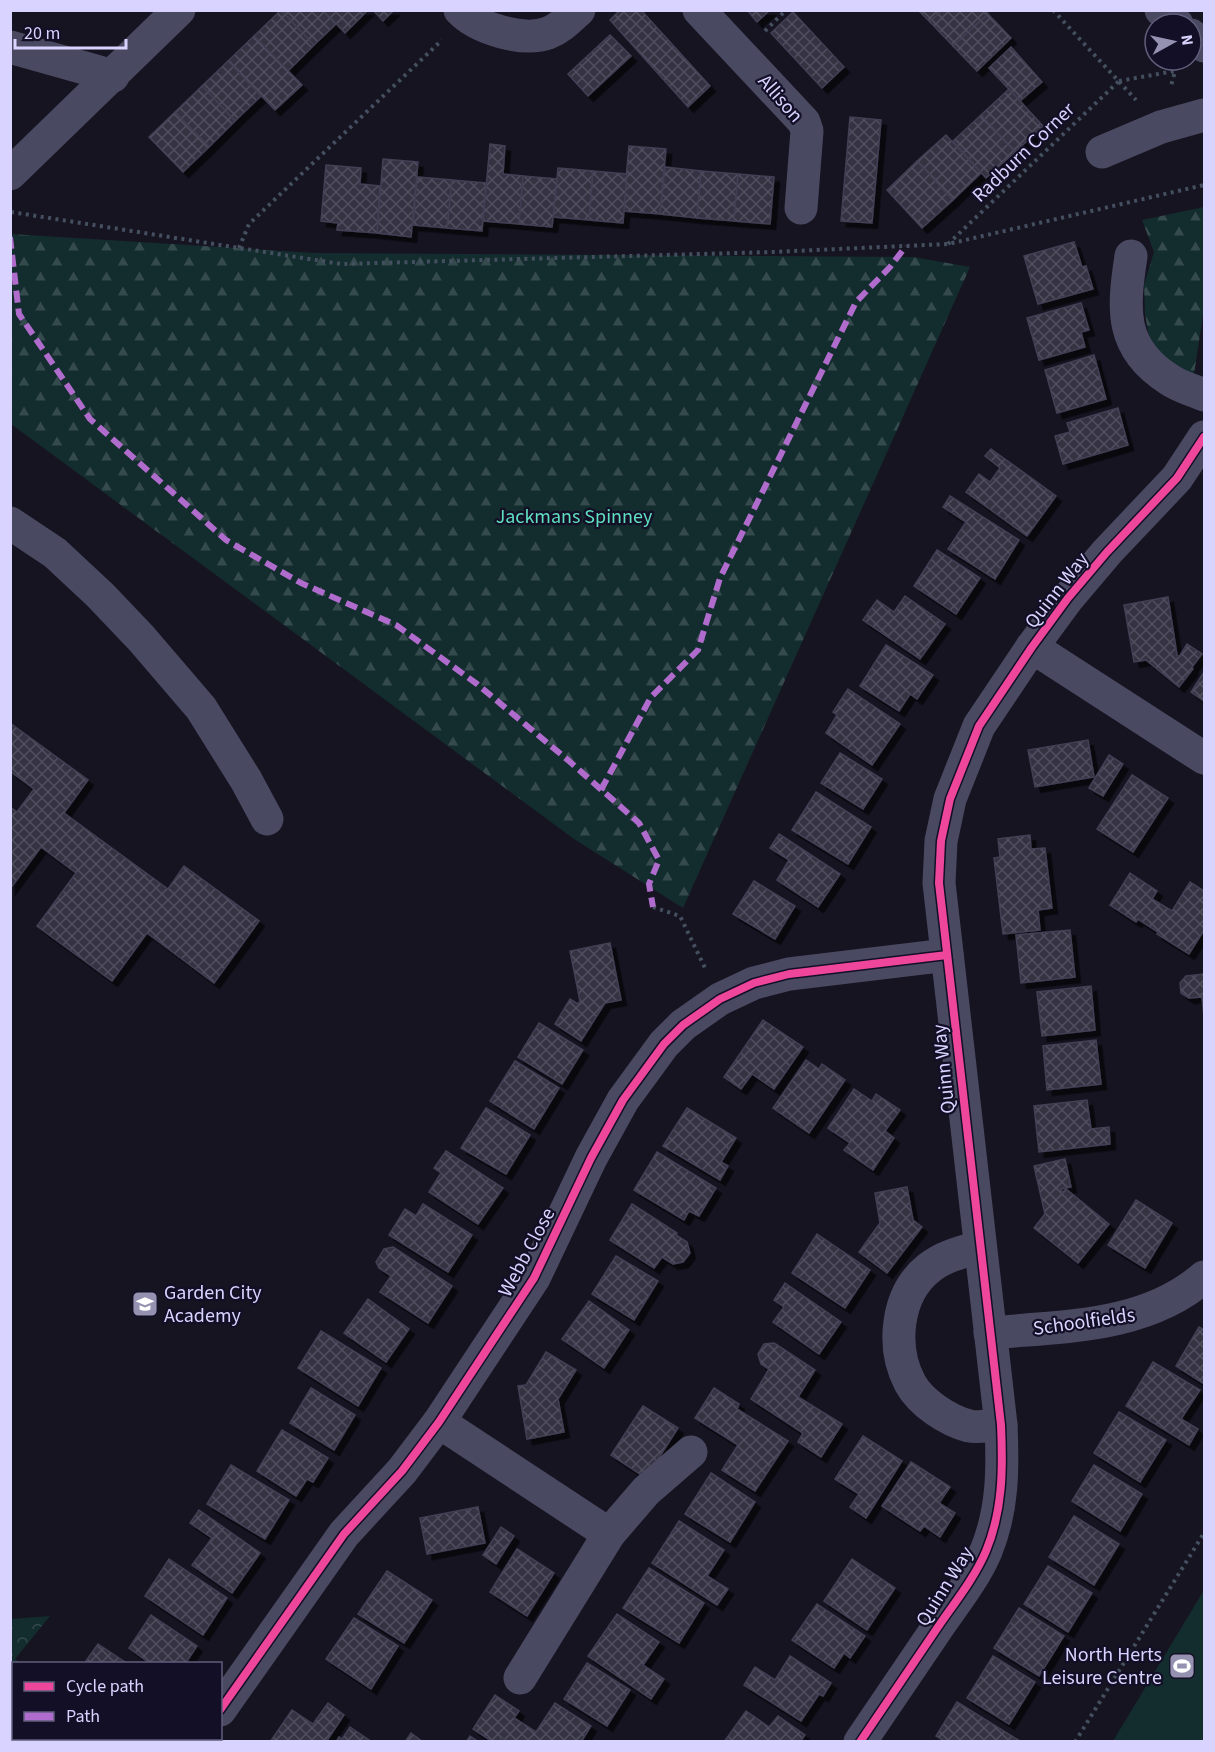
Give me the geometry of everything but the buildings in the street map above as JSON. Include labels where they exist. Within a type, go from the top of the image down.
[{"type":"street","points":[[10,174],[179,10]]},
{"type":"street","points":[[464,14],[491,29],[531,37],[549,33],[563,26],[579,10]]},
{"type":"street","name":"Allison","points":[[699,10],[804,122],[807,131],[801,208]]},
{"type":"street","points":[[10,47],[113,76]]},
{"type":"street","points":[[1101,152],[1161,128],[1204,115]]},
{"type":"street","points":[[1131,256],[1125,297],[1127,325],[1137,349],[1152,367],[1172,382],[1204,395]]},
{"type":"street","name":"Quinn Way","points":[[860,1742],[970,1581],[986,1551],[1001,1492],[1003,1460],[1001,1425],[939,883],[941,841],[950,799],[980,726],[1032,647],[1068,598],[1107,552],[1177,478],[1204,437]]},
{"type":"street","points":[[10,523],[55,553],[141,638],[201,708],[246,780],[267,819]]},
{"type":"street","name":"Quinn Way","points":[[1032,647],[1204,758]]},
{"type":"street","name":"Webb Close","points":[[222,1707],[344,1534],[402,1471],[439,1422],[534,1278],[591,1158],[623,1100],[664,1044],[683,1025],[720,999],[754,983],[789,974],[947,955]]},
{"type":"street","points":[[980,1247],[945,1257],[927,1269],[911,1288],[902,1309],[899,1331],[901,1357],[911,1383],[927,1403],[952,1419],[971,1427],[1001,1425]]},
{"type":"street","name":"Schoolfields","points":[[990,1333],[1124,1318],[1169,1303],[1204,1277]]},
{"type":"street","points":[[439,1422],[609,1534]]},
{"type":"street","points":[[520,1678],[609,1534],[646,1491],[691,1452]]},
{"type":"path","points":[[239,248],[249,224],[464,14]]},
{"type":"path","points":[[10,212],[341,264],[772,252],[948,244],[1204,185]]},
{"type":"path","points":[[653,907],[680,916],[720,999]]},
{"type":"path","points":[[1075,1742],[1204,1533]]},
{"type":"green space","points":[[1204,207],[1204,308],[1193,381],[1150,343],[1145,314],[1144,285],[1154,252],[1142,220]]},
{"type":"green space","name":"Jackmans Spinney","points":[[11,234],[315,253],[913,257],[970,267],[683,908],[574,839],[11,424]]},
{"type":"green space","name":"North Herts Leisure Centre","points":[[1204,1590],[1204,1741],[1113,1741]]},
{"type":"green space","points":[[50,1616],[15,1659],[20,1662],[12,1662],[12,1740],[136,1741],[11,1741],[11,1619]]},
{"type":"marked path","points":[[10,237],[19,314],[90,419],[226,540],[301,583],[396,625],[477,684],[569,761],[639,823],[659,860],[649,884],[653,907]]},
{"type":"marked path","points":[[601,790],[651,697],[698,650],[720,578],[856,302],[890,267],[906,246]]},
{"type":"cycle path","points":[[860,1742],[976,1570],[992,1536],[1001,1489],[1001,1425],[939,883],[941,841],[950,799],[979,726],[1032,647],[1068,598],[1107,552],[1177,478],[1204,437]]},
{"type":"cycle path","points":[[222,1707],[344,1534],[402,1471],[439,1422],[534,1278],[591,1158],[623,1100],[664,1044],[683,1025],[720,999],[754,983],[789,974],[947,955]]},
{"type":"place","name":"Garden City Academy","points":[[145,1304]]},
{"type":"place","name":"North Herts Leisure Centre","points":[[1182,1666]]}]
